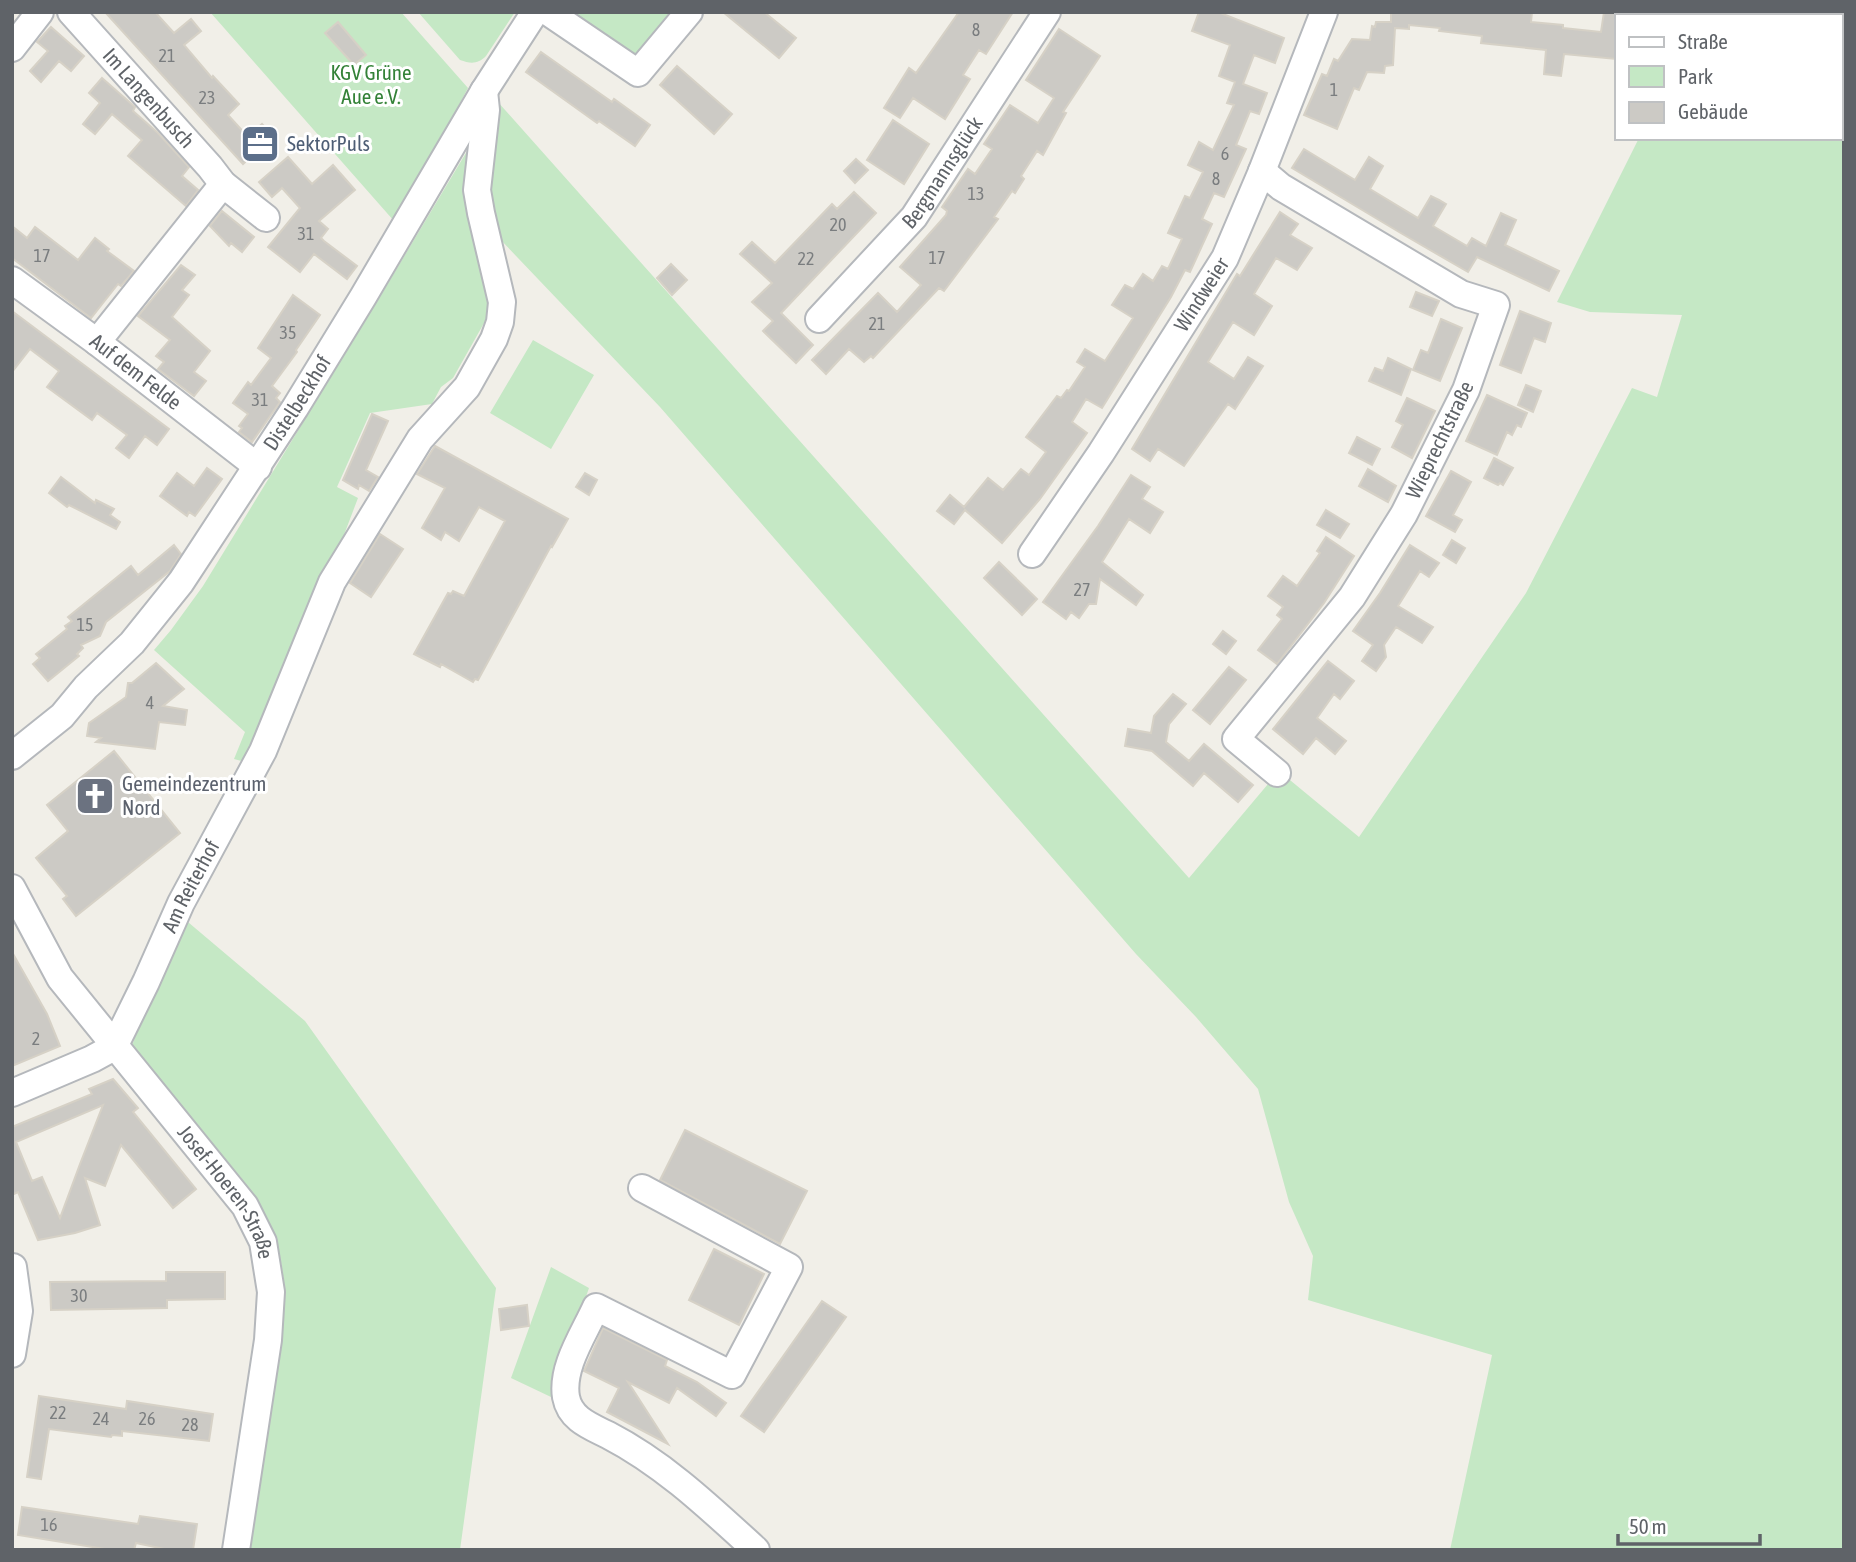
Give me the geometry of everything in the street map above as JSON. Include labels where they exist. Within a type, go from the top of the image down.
[{"type":"street","points":[[12,48],[40,12]]},
{"type":"street","name":"Im Langenbusch","points":[[71,12],[114,57],[223,184],[266,218]]},
{"type":"street","name":"Distelbeckhof","points":[[12,756],[62,716],[86,687],[132,643],[215,532],[363,297],[484,91],[535,12]]},
{"type":"street","points":[[548,12],[638,73],[689,12]]},
{"type":"street","name":"Bergmannsglück","points":[[818,319],[914,217],[1047,12]]},
{"type":"street","name":"Windweier","points":[[1032,554],[1101,453],[1225,258],[1324,12]]},
{"type":"street","name":"Am Reiterhof","points":[[114,1046],[181,903],[263,751],[319,610],[339,570],[420,439],[467,387],[494,339],[500,322],[502,302],[477,190],[486,110],[484,91]]},
{"type":"street","name":"Wieprechtstraße","points":[[1262,171],[1280,187],[1461,295],[1496,305],[1466,390],[1404,514],[1352,597],[1236,739],[1277,773]]},
{"type":"street","points":[[97,342],[223,184]]},
{"type":"street","name":"Auf dem Felde","points":[[12,280],[258,467]]},
{"type":"street","name":"Josef-Hoeren-Straße","points":[[12,888],[60,978],[245,1206],[263,1242],[271,1292],[268,1340],[236,1550]]},
{"type":"street","points":[[12,1093],[92,1059],[114,1046]]},
{"type":"street","points":[[642,1188],[789,1267],[732,1375],[596,1307],[565,1376],[566,1399],[578,1420],[639,1451],[756,1550]]},
{"type":"street","points":[[12,1354],[19,1311],[13,1267]]},
{"type":"green space","name":"KGV Grüne Aue e.V.","points":[[210,12],[401,12],[468,88],[417,184],[394,221]]},
{"type":"green space","points":[[418,12],[515,12],[486,56],[471,63],[460,60]]},
{"type":"green space","points":[[568,12],[679,12],[637,55],[631,55]]},
{"type":"green space","points":[[1844,34],[1844,1550],[1450,1550],[1492,1355],[1308,1300],[1313,1256],[1289,1202],[1258,1089],[1196,1017],[1136,954],[660,407],[477,215],[491,293],[488,316],[453,378],[441,387],[432,404],[370,413],[337,487],[358,498],[249,763],[234,759],[245,732],[154,650],[203,586],[497,101],[1189,878],[1279,771],[1359,837],[1526,593],[1632,388],[1657,397],[1682,315],[1590,312],[1557,302],[1638,140],[1842,140]]},
{"type":"green space","points":[[533,340],[594,375],[551,449],[490,413]]},
{"type":"green space","points":[[182,917],[305,1021],[496,1288],[460,1550],[246,1550],[285,1289],[274,1235],[131,1048]]},
{"type":"green space","points":[[551,1267],[589,1288],[551,1397],[511,1378]]},
{"type":"building","points":[[105,12],[155,12],[174,33],[191,19],[201,31],[184,45],[239,104],[228,115],[248,137],[262,124],[273,136],[243,164]]},
{"type":"building","points":[[723,12],[764,12],[796,38],[779,58]]},
{"type":"building","points":[[959,12],[1013,12],[986,54],[979,50],[963,75],[970,79],[945,119],[913,98],[900,118],[884,108],[909,68],[916,73]]},
{"type":"building","points":[[1199,12],[1218,12],[1284,38],[1275,63],[1254,55],[1243,84],[1267,93],[1259,114],[1250,111],[1236,145],[1246,149],[1224,197],[1214,193],[1202,219],[1212,224],[1190,272],[1185,270],[1102,408],[1086,399],[1072,422],[1087,433],[1040,499],[1002,543],[965,510],[954,524],[937,511],[950,495],[964,507],[988,478],[1003,490],[1021,469],[1029,475],[1046,452],[1026,437],[1057,396],[1061,398],[1069,391],[1085,367],[1077,362],[1085,349],[1105,361],[1133,318],[1112,305],[1125,285],[1133,289],[1143,274],[1153,281],[1162,266],[1168,269],[1182,239],[1168,233],[1185,196],[1190,198],[1203,172],[1188,165],[1199,142],[1213,150],[1234,105],[1227,103],[1235,82],[1219,76],[1230,45],[1192,31]]},
{"type":"building","points":[[1391,12],[1532,12],[1531,22],[1601,32],[1604,12],[1616,12],[1615,59],[1564,54],[1561,76],[1544,74],[1546,50],[1481,43],[1482,36],[1409,25],[1409,29],[1395,28],[1393,65],[1385,66],[1384,73],[1367,72],[1359,90],[1354,88],[1337,129],[1304,115],[1322,74],[1327,76],[1334,59],[1338,61],[1352,39],[1370,40],[1372,26],[1375,27],[1376,22],[1391,22]]},
{"type":"building","points":[[338,22],[366,55],[354,65],[325,33]]},
{"type":"building","points":[[51,27],[84,56],[71,71],[59,61],[41,82],[30,71],[48,51],[37,42]]},
{"type":"building","points":[[1059,29],[1100,56],[1063,112],[1066,113],[1043,155],[1037,151],[1021,176],[1024,179],[1015,193],[1012,191],[994,217],[998,219],[944,291],[939,288],[873,358],[871,356],[864,362],[849,349],[826,374],[812,360],[878,293],[897,312],[921,285],[900,267],[946,215],[947,211],[942,207],[968,169],[975,174],[992,149],[984,144],[1010,105],[1038,123],[1054,98],[1026,80]]},
{"type":"building","points":[[541,52],[650,125],[635,146],[599,121],[597,123],[526,72]]},
{"type":"building","points":[[677,66],[732,114],[714,134],[660,85]]},
{"type":"building","points":[[102,78],[135,107],[133,111],[158,133],[189,167],[182,176],[198,190],[186,206],[128,156],[142,140],[112,114],[95,134],[83,124],[100,103],[89,93]]},
{"type":"building","points":[[893,120],[929,144],[904,184],[867,160]]},
{"type":"building","points":[[1304,149],[1355,180],[1369,157],[1383,166],[1370,189],[1418,218],[1431,196],[1446,204],[1433,226],[1467,246],[1472,238],[1486,246],[1501,213],[1516,220],[1505,245],[1559,271],[1549,291],[1477,257],[1468,272],[1292,168]]},
{"type":"building","points":[[288,157],[312,184],[333,165],[355,190],[319,221],[328,229],[321,238],[357,266],[347,279],[314,254],[300,272],[268,247],[300,208],[282,188],[272,197],[259,182]]},
{"type":"building","points":[[856,159],[868,170],[855,183],[844,171]]},
{"type":"building","points":[[854,192],[876,213],[781,313],[813,345],[796,363],[763,331],[773,321],[752,302],[772,283],[740,254],[752,242],[775,263],[832,204],[837,209]]},
{"type":"building","points":[[222,211],[254,237],[242,252],[231,243],[229,246],[210,226]]},
{"type":"building","points":[[1280,212],[1298,224],[1290,235],[1312,248],[1297,270],[1276,258],[1254,294],[1272,306],[1254,335],[1233,322],[1208,362],[1234,379],[1248,357],[1263,366],[1235,409],[1228,404],[1184,466],[1158,449],[1150,461],[1132,449],[1237,274],[1240,276]]},
{"type":"building","points":[[12,226],[27,238],[35,227],[78,260],[95,238],[109,249],[107,251],[134,271],[121,286],[118,284],[91,318],[12,258]]},
{"type":"building","points":[[671,264],[687,280],[672,295],[657,278]]},
{"type":"building","points":[[181,265],[195,275],[182,290],[189,295],[172,317],[210,351],[194,372],[206,381],[194,396],[158,369],[164,362],[156,356],[170,340],[138,316]]},
{"type":"building","points":[[1416,292],[1439,301],[1432,316],[1410,307]]},
{"type":"building","points":[[293,295],[320,315],[272,386],[280,393],[276,398],[280,402],[252,442],[239,432],[242,428],[239,426],[248,414],[233,403],[248,382],[251,385],[271,358],[258,348]]},
{"type":"building","points":[[12,311],[169,429],[157,445],[145,436],[129,458],[116,448],[127,435],[97,413],[92,420],[47,387],[59,371],[30,349],[12,372]]},
{"type":"building","points":[[1520,311],[1551,323],[1545,342],[1534,338],[1521,373],[1500,365]]},
{"type":"building","points":[[1441,319],[1462,328],[1440,381],[1413,370],[1421,350],[1428,353]]},
{"type":"building","points":[[1388,358],[1411,369],[1401,395],[1369,381],[1375,368],[1383,371]]},
{"type":"building","points":[[1526,385],[1541,391],[1533,412],[1518,405]]},
{"type":"building","points":[[1487,395],[1527,413],[1521,427],[1517,425],[1512,435],[1507,432],[1497,455],[1466,441]]},
{"type":"building","points":[[1407,398],[1435,411],[1412,458],[1392,447],[1403,425],[1396,421]]},
{"type":"building","points":[[372,414],[388,421],[366,470],[378,477],[369,491],[359,485],[358,489],[343,480]]},
{"type":"building","points":[[1357,437],[1380,449],[1372,465],[1349,453]]},
{"type":"building","points":[[435,446],[568,519],[478,680],[473,682],[441,664],[440,667],[414,654],[448,593],[453,591],[464,596],[505,521],[479,507],[459,541],[445,532],[441,540],[422,528],[445,488],[417,474]]},
{"type":"building","points":[[1494,458],[1513,468],[1503,485],[1484,478]]},
{"type":"building","points":[[207,468],[222,479],[195,516],[189,512],[187,516],[160,496],[177,473],[194,486]]},
{"type":"building","points":[[1368,469],[1396,486],[1388,502],[1359,486]]},
{"type":"building","points":[[1451,471],[1471,482],[1453,515],[1462,520],[1455,532],[1426,516]]},
{"type":"building","points":[[585,473],[597,480],[589,495],[576,487]]},
{"type":"building","points":[[1131,475],[1150,487],[1142,499],[1163,512],[1150,533],[1129,519],[1102,562],[1143,595],[1136,605],[1100,579],[1096,604],[1089,604],[1079,618],[1071,612],[1066,619],[1043,602]]},
{"type":"building","points":[[61,477],[95,503],[96,500],[114,509],[110,515],[120,522],[116,529],[69,505],[67,507],[49,493]]},
{"type":"building","points":[[1326,510],[1349,524],[1340,538],[1317,525]]},
{"type":"building","points":[[380,534],[403,549],[371,597],[350,583]]},
{"type":"building","points":[[1326,537],[1354,556],[1324,603],[1277,664],[1258,650],[1282,619],[1277,615],[1283,607],[1268,596],[1283,576],[1297,586],[1320,553],[1317,551]]},
{"type":"building","points":[[1452,540],[1465,548],[1456,563],[1443,555]]},
{"type":"building","points":[[174,545],[181,554],[170,571],[106,622],[100,636],[81,645],[83,648],[77,654],[79,656],[48,681],[33,664],[40,658],[36,654],[67,629],[65,626],[72,621],[68,617],[131,566],[138,575]]},
{"type":"building","points":[[1410,545],[1439,563],[1429,577],[1420,571],[1398,606],[1433,627],[1422,643],[1396,627],[1384,645],[1386,657],[1376,671],[1362,661],[1373,645],[1353,631]]},
{"type":"building","points":[[999,562],[1037,599],[1022,615],[984,578]]},
{"type":"building","points":[[1223,631],[1236,641],[1226,654],[1213,644]]},
{"type":"building","points":[[1328,661],[1354,681],[1340,699],[1334,694],[1317,718],[1346,741],[1335,754],[1316,738],[1303,754],[1273,729]]},
{"type":"building","points":[[156,663],[184,689],[163,706],[187,710],[185,725],[159,722],[155,749],[96,742],[101,738],[87,736],[89,723],[126,697],[128,683],[132,683]]},
{"type":"building","points":[[1229,667],[1246,680],[1210,724],[1193,710]]},
{"type":"building","points":[[1173,694],[1186,704],[1169,724],[1166,742],[1189,761],[1204,744],[1253,785],[1238,802],[1204,773],[1193,786],[1152,751],[1125,746],[1128,729],[1151,733],[1154,716]]},
{"type":"building","points":[[114,751],[180,833],[76,916],[63,899],[67,896],[36,858],[68,831],[47,805]]},
{"type":"building","points":[[12,952],[47,1014],[60,1046],[12,1066]]},
{"type":"building","points":[[113,1079],[138,1108],[133,1112],[196,1189],[173,1208],[121,1145],[105,1186],[85,1178],[100,1225],[38,1240],[18,1192],[12,1195],[12,1127],[92,1094],[89,1089]],"holes":[[[103,1105],[60,1218],[42,1177],[32,1181],[16,1142]]]},
{"type":"building","points":[[685,1130],[807,1191],[780,1244],[660,1180]]},
{"type":"building","points":[[714,1249],[764,1274],[739,1325],[689,1300]]},
{"type":"building","points":[[166,1272],[225,1272],[225,1299],[167,1300],[167,1308],[51,1310],[50,1282],[166,1281]]},
{"type":"building","points":[[822,1301],[846,1317],[764,1432],[741,1416]]},
{"type":"building","points":[[527,1305],[529,1326],[501,1330],[499,1309]]},
{"type":"building","points":[[603,1328],[667,1360],[665,1366],[697,1382],[726,1403],[716,1416],[677,1388],[669,1403],[628,1382],[668,1444],[607,1412],[619,1388],[584,1371]]},
{"type":"building","points":[[39,1396],[126,1409],[127,1401],[213,1414],[209,1441],[122,1431],[122,1436],[111,1437],[49,1429],[41,1479],[27,1477]]},
{"type":"building","points":[[22,1507],[138,1524],[140,1516],[197,1524],[193,1550],[169,1550],[136,1543],[134,1550],[111,1550],[18,1535]]},
{"type":"place","name":"SektorPuls","points":[[260,144]]},
{"type":"place","name":"Gemeindezentrum Nord","points":[[95,796]]}]
